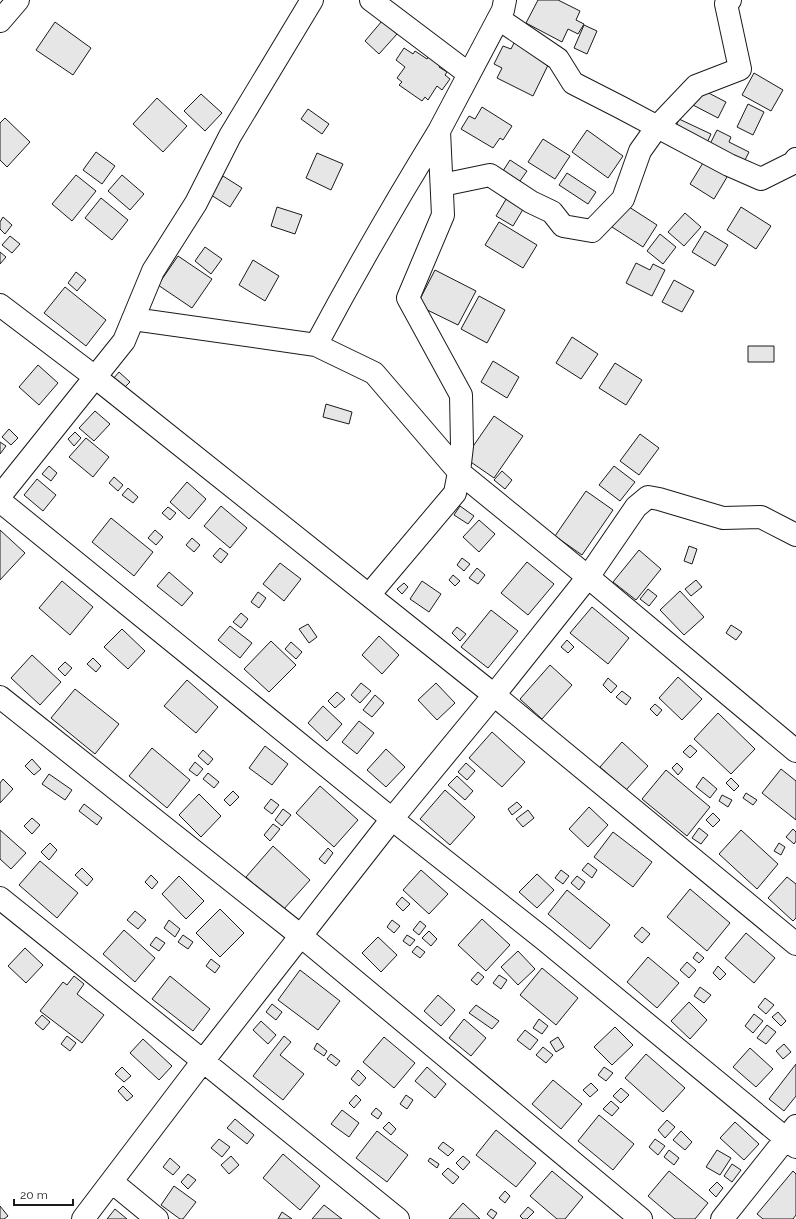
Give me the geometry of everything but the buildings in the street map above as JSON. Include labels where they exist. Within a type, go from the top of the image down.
[{"type":"street","points":[[0,21],[18,0]]},
{"type":"street","points":[[0,496],[124,341],[153,271],[196,203],[230,136],[312,0]]},
{"type":"street","points":[[371,0],[469,74]]},
{"type":"street","points":[[442,184],[490,175],[531,202],[552,212],[563,226],[592,231],[623,199],[640,151],[658,127],[696,86],[740,69],[726,4],[730,0]]},
{"type":"street","points":[[316,345],[386,218],[439,131],[502,9],[558,59],[573,83],[729,165],[761,179],[793,163],[796,159]]},
{"type":"street","points":[[369,595],[455,494],[459,472],[462,446],[461,396],[408,298],[443,215],[439,131]]},
{"type":"street","points":[[0,305],[95,377],[494,695],[796,944]]},
{"type":"street","points":[[133,319],[316,345],[374,373],[459,472],[588,577],[796,751]]},
{"type":"street","points":[[83,1219],[203,1061],[392,819],[494,695],[588,577],[636,507],[648,497],[659,498],[723,518],[761,517],[796,536]]},
{"type":"street","points":[[0,501],[392,819],[793,1137],[722,1219]]},
{"type":"street","points":[[0,697],[301,936],[641,1219]]},
{"type":"street","points":[[0,898],[398,1219]]},
{"type":"street","points":[[112,1182],[157,1219]]}]
